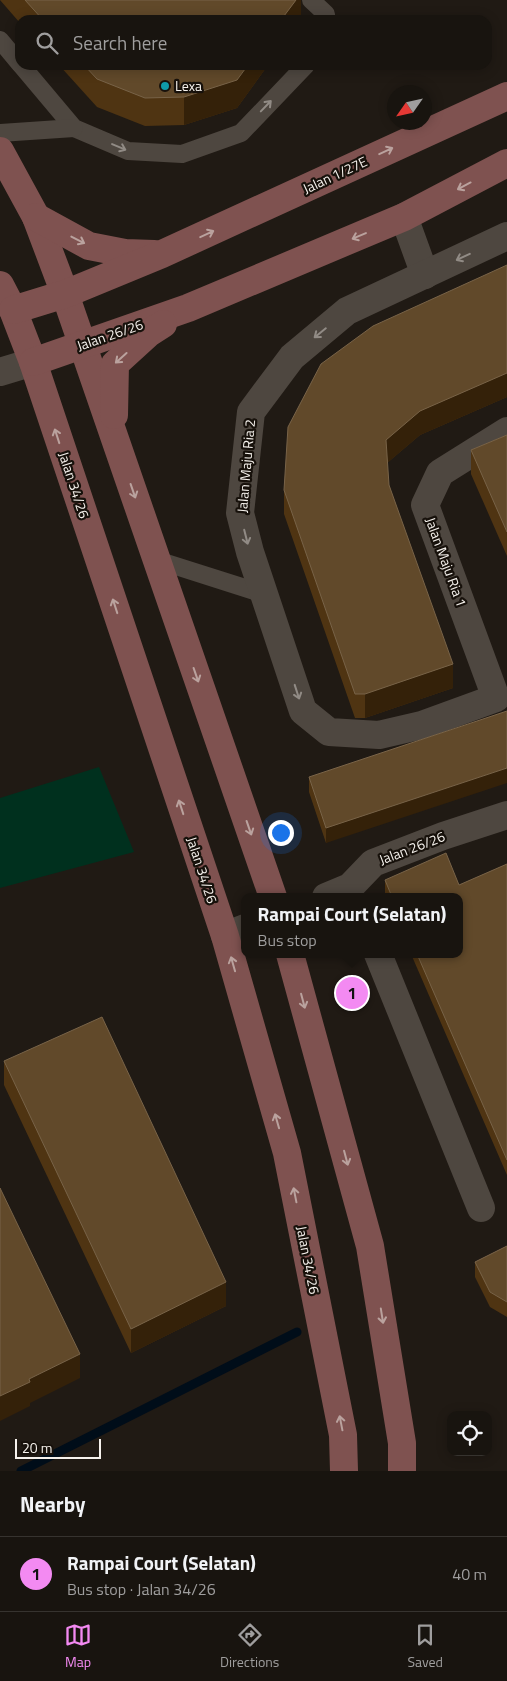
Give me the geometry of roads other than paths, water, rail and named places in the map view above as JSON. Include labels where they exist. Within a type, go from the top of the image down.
[{"type":"main road","name":"Jalan 1/27E","points":[[162,254],[507,96]]},
{"type":"main road","points":[[0,150],[36,217],[65,294],[272,893]]},
{"type":"main road","points":[[117,445],[113,406],[114,364],[149,333],[188,308],[404,218],[507,163]]},
{"type":"main road","points":[[36,217],[89,246],[125,253],[162,254]]},
{"type":"main road","points":[[6,312],[65,294],[162,254]]},
{"type":"main road","name":"Jalan 34/26","points":[[0,284],[6,312],[33,362],[235,932],[241,958]]},
{"type":"main road","name":"Jalan 26/26","points":[[33,362],[188,308]]},
{"type":"main road","name":"Jalan 34/26","points":[[241,958],[287,1154],[344,1435],[344,1471]]},
{"type":"main road","points":[[291,958],[370,1246],[402,1443],[402,1471]]},
{"type":"street","points":[[404,218],[425,275]]},
{"type":"street","name":"Jalan Maju Ria 2","points":[[502,695],[422,725],[379,735],[329,732],[303,710],[250,552],[240,513],[251,412],[292,356],[347,311],[507,236]]},
{"type":"street","points":[[0,372],[33,362]]},
{"type":"street","name":"Jalan Maju Ria 1","points":[[502,695],[425,505],[440,473],[507,431]]},
{"type":"street","name":"Jalan 26/26","points":[[344,893],[373,864],[443,836],[507,815]]},
{"type":"street","points":[[380,958],[481,1208]]},
{"type":"lane","points":[[311,0],[326,15]]},
{"type":"lane","points":[[0,40],[15,58]]},
{"type":"lane","points":[[25,70],[74,128],[128,151],[182,154],[241,133],[301,70]]},
{"type":"lane","points":[[0,133],[74,128]]},
{"type":"lane","points":[[157,560],[264,594]]},
{"type":"waterway","points":[[21,1471],[297,1332]]},
{"type":"place","name":"Lexa","points":[[165,86]]},
{"type":"place","name":"Rampai Court (Selatan)","points":[[352,993]]}]
